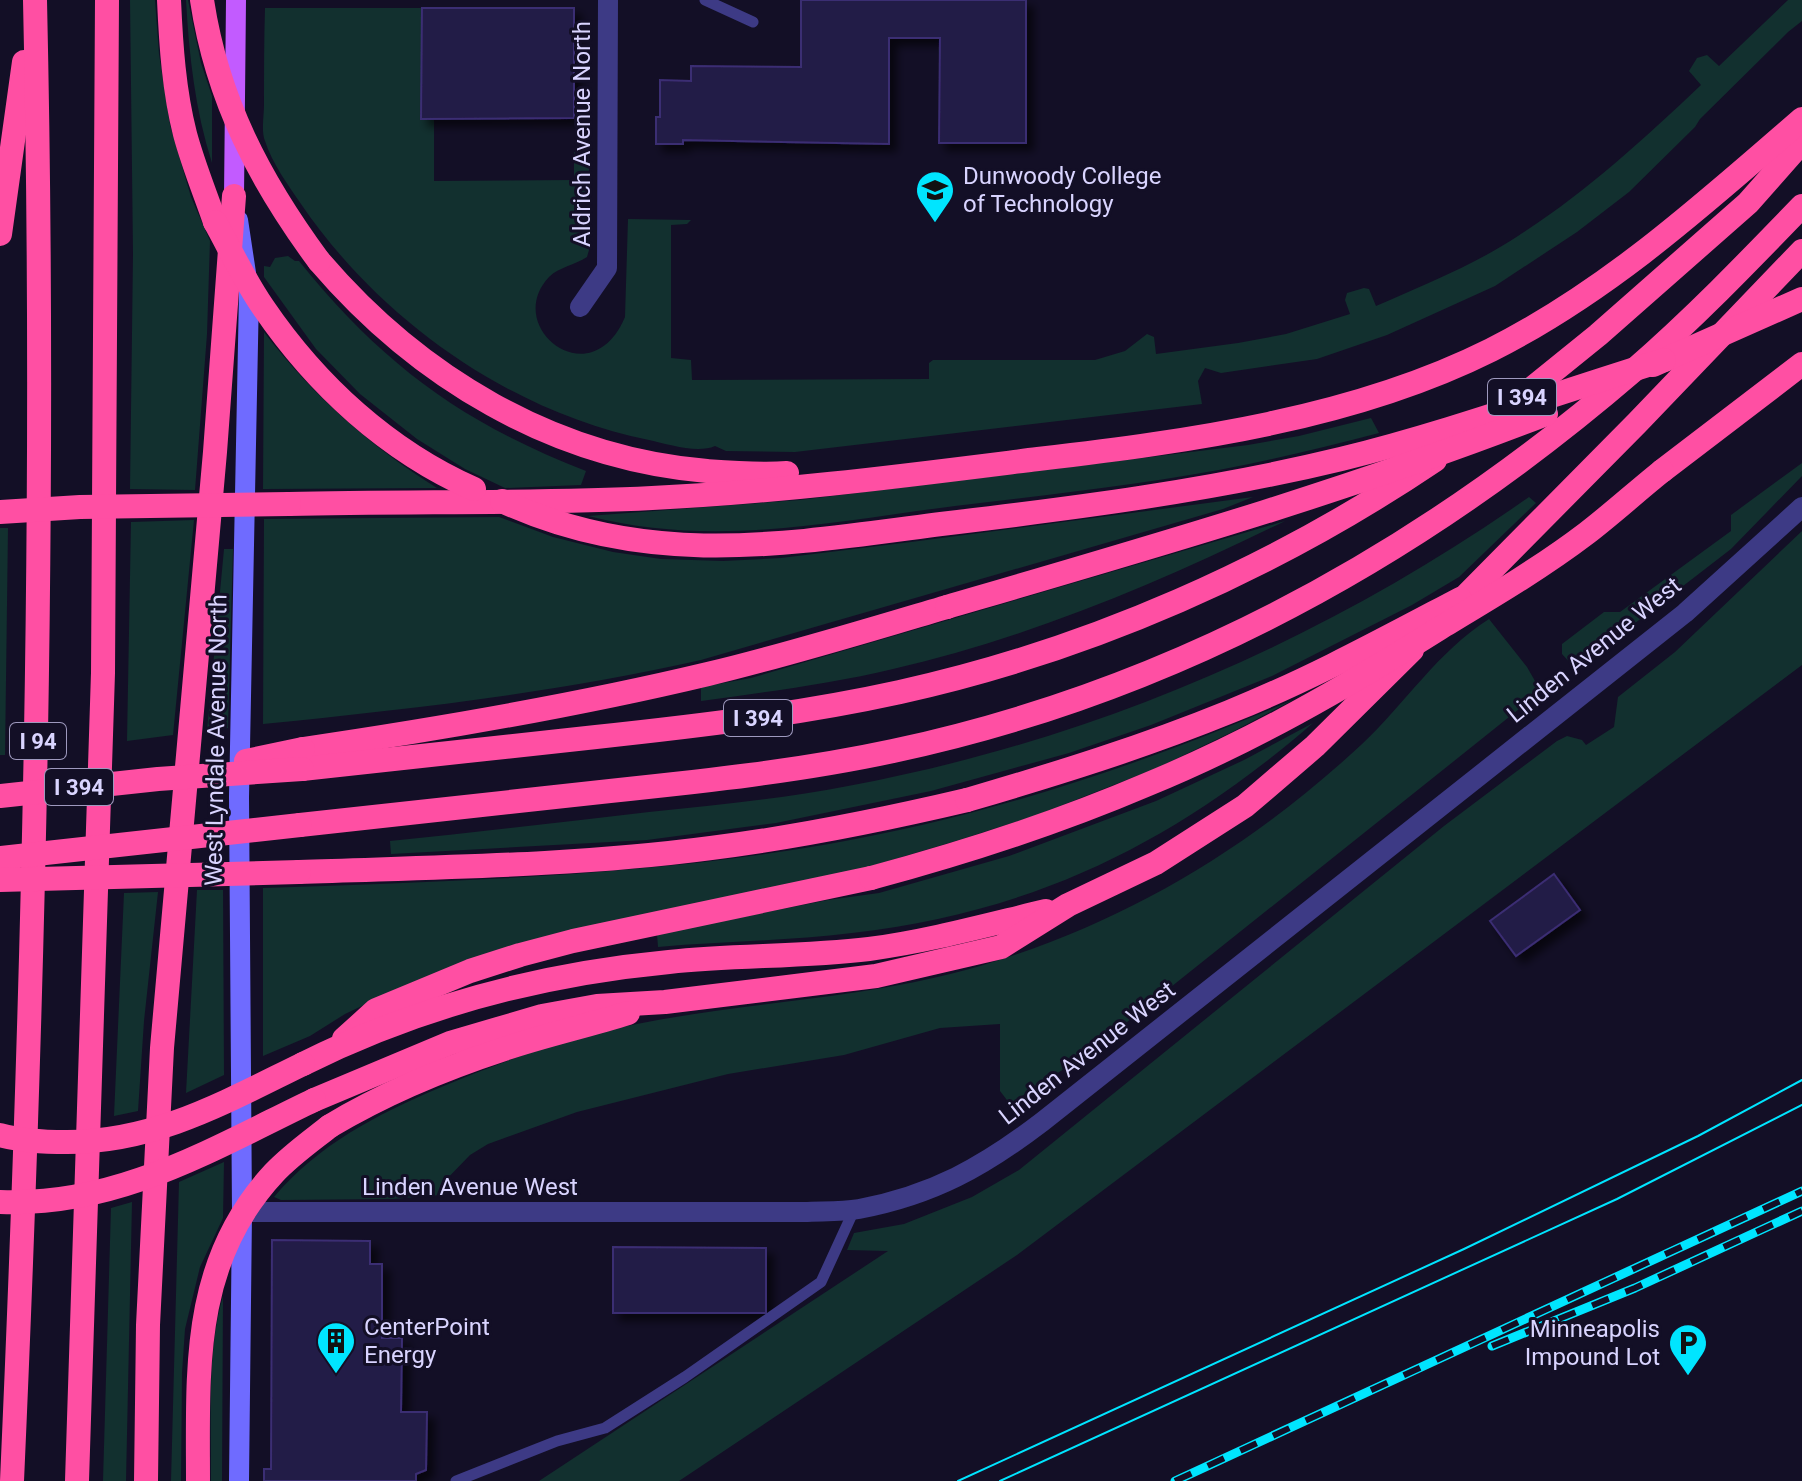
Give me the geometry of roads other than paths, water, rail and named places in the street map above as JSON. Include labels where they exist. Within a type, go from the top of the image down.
[{"type":"highway","points":[[0,234],[34,0]]},
{"type":"highway","name":"I 94","points":[[12,1481],[26,1177],[38,721],[40,241],[34,0]]},
{"type":"highway","name":"I 94","points":[[77,1481],[103,673],[107,0]]},
{"type":"highway","points":[[169,0],[171,49],[180,109],[215,222],[262,306],[305,362],[357,415],[432,467],[528,513],[613,538],[696,547],[751,546],[1016,515],[1207,487],[1415,440],[1664,360]]},
{"type":"highway","points":[[202,0],[212,50],[238,129],[270,189],[319,261],[367,314],[437,372],[492,406],[552,434],[717,483]]},
{"type":"highway","points":[[0,512],[80,507],[582,501],[775,474],[1123,434],[1262,424],[1394,391],[1461,364],[1527,330],[1574,302],[1667,235],[1802,119]]},
{"type":"highway","name":"I 394","points":[[0,796],[302,759],[765,717],[946,681],[1052,649],[1156,610],[1260,562],[1415,473],[1498,415],[1598,335],[1748,203],[1802,142]]},
{"type":"highway","points":[[146,1481],[148,1325],[162,1048],[215,452],[234,196]]},
{"type":"highway","name":"I 394","points":[[0,858],[695,782],[850,760],[1029,715],[1125,683],[1222,643],[1359,570],[1432,525],[1590,408],[1690,320],[1802,206]]},
{"type":"highway","points":[[0,1202],[48,1202],[116,1189],[174,1167],[407,1059],[542,1016],[597,1006],[791,989],[956,960],[1001,947],[1068,905],[1112,886],[1202,835],[1245,806],[1315,746],[1571,490],[1802,251]]},
{"type":"highway","points":[[302,759],[636,691],[776,656],[1313,498],[1467,445],[1579,401],[1802,299]]},
{"type":"highway","points":[[334,1049],[376,1010],[470,971],[573,941],[871,878],[948,857],[1146,786],[1257,734],[1351,682],[1513,583],[1587,533],[1802,364]]},
{"type":"highway","points":[[0,880],[581,860],[708,849],[825,831],[967,800],[1118,754],[1229,712],[1317,674],[1462,598],[1563,534],[1613,497],[1662,471]]},
{"type":"highway","points":[[0,1135],[34,1141],[85,1142],[140,1134],[199,1114],[334,1049],[415,1016],[559,978],[670,962],[868,949],[944,936],[1068,905]]},
{"type":"highway","points":[[198,1481],[199,1351],[209,1293],[222,1255],[242,1215],[274,1173],[330,1126],[367,1104],[446,1069],[504,1048],[665,1002]]},
{"type":"main road","name":"West Lyndale Avenue North","points":[[236,0],[234,196],[249,293],[239,797],[242,1212],[239,1481]]},
{"type":"street","name":"Aldrich Avenue North","points":[[580,307],[607,268],[608,0]]},
{"type":"street","name":"Linden Avenue West","points":[[242,1212],[854,1210],[910,1197],[962,1177],[1006,1150],[1685,613],[1802,507]]},
{"type":"lane","points":[[705,0],[753,22]]},
{"type":"lane","points":[[456,1481],[557,1441],[605,1428],[685,1377],[821,1282],[854,1210]]},
{"type":"tram line","points":[[958,1481],[1464,1249],[1698,1136],[1802,1080]]},
{"type":"tram line","points":[[1000,1481],[1617,1199],[1802,1105]]},
{"type":"railway","points":[[1175,1481],[1802,1191]]},
{"type":"railway","points":[[1492,1346],[1635,1288],[1802,1211]]},
{"type":"place","name":"Dunwoody College of Technology","points":[[935,224]]},
{"type":"place","name":"CenterPoint Energy","points":[[336,1375]]},
{"type":"place","name":"Minneapolis Impound Lot","points":[[1688,1377]]}]
